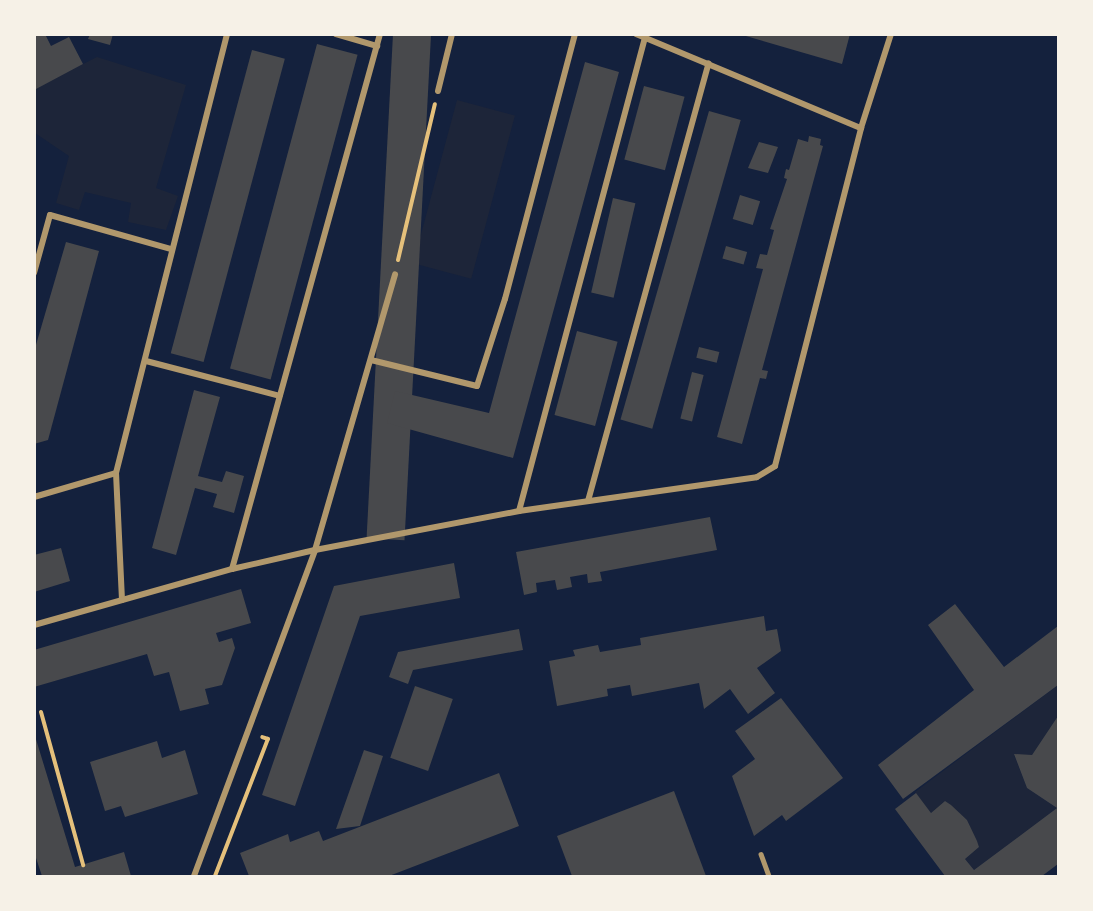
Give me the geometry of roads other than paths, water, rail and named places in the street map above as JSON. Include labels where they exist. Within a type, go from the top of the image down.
[{"type":"street","points":[[122,600],[116,473],[146,361],[171,249],[226,34]]},
{"type":"street","points":[[336,34],[377,46]]},
{"type":"street","points":[[232,569],[380,34]]},
{"type":"street","points":[[438,91],[452,34]]},
{"type":"street","points":[[371,360],[477,386],[505,299],[575,34]]},
{"type":"street","points":[[636,34],[861,128]]},
{"type":"street","points":[[34,625],[232,569],[315,550],[519,512],[757,477],[775,465],[861,128],[891,34]]},
{"type":"street","points":[[519,512],[645,37]]},
{"type":"street","points":[[588,501],[709,63]]},
{"type":"street","points":[[34,273],[50,215],[171,249]]},
{"type":"street","points":[[194,876],[315,550],[395,274]]},
{"type":"street","points":[[146,361],[280,396]]},
{"type":"street","points":[[34,497],[116,473]]},
{"type":"lane","points":[[761,854],[769,876]]}]
